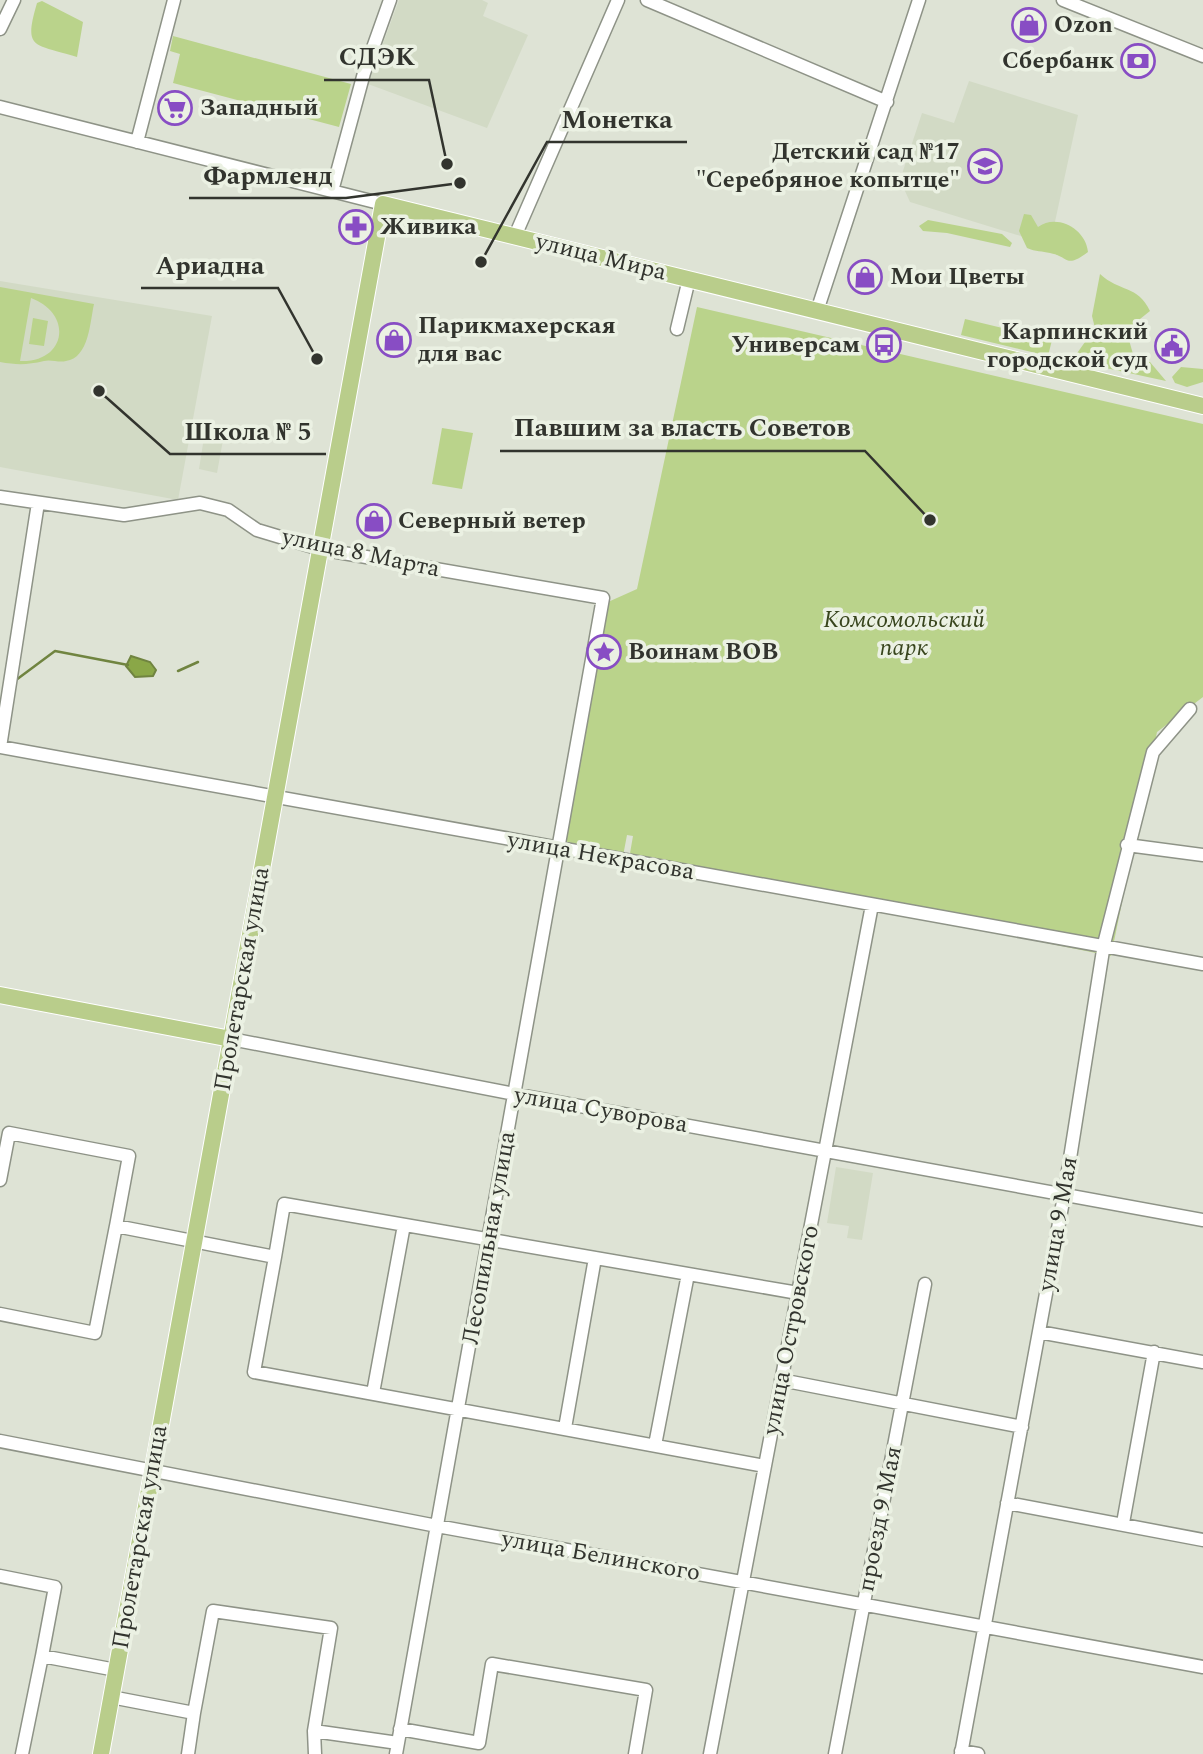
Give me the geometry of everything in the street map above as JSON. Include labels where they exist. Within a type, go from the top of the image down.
[{"type":"main road","name":"улица Мира","points":[[383,204],[1203,406]]},
{"type":"main road","name":"Пролетарская улица","points":[[101,1754],[152,1471],[187,1241],[231,1039],[383,204]]},
{"type":"main road","name":"улица Суворова","points":[[0,995],[231,1039]]},
{"type":"street","points":[[0,29],[14,0]]},
{"type":"street","points":[[137,142],[174,0]]},
{"type":"street","points":[[332,191],[364,73],[390,0]]},
{"type":"street","points":[[514,236],[618,0]]},
{"type":"street","points":[[648,0],[887,102]]},
{"type":"street","points":[[817,311],[919,0]]},
{"type":"street","points":[[1063,0],[1203,56]]},
{"type":"street","name":"улица Мира","points":[[0,107],[383,204]]},
{"type":"street","points":[[677,329],[689,279]]},
{"type":"street","name":"улица 8 Марта","points":[[0,498],[124,515],[200,503],[228,510],[257,530],[320,548],[603,598]]},
{"type":"street","points":[[0,747],[38,503]]},
{"type":"street","name":"Лесопильная улица","points":[[397,1749],[603,598]]},
{"type":"street","name":"улица 9 Мая","points":[[961,1752],[1064,1196],[1104,944],[1153,751],[1190,709]]},
{"type":"street","name":"улица Некрасова","points":[[0,747],[872,905],[1104,944],[1203,964]]},
{"type":"street","points":[[1127,845],[1203,855]]},
{"type":"street","name":"улица Островского","points":[[710,1754],[872,905]]},
{"type":"street","name":"улица Суворова","points":[[231,1039],[514,1094],[1203,1220]]},
{"type":"street","points":[[0,1181],[9,1133],[129,1156],[95,1332],[0,1314]]},
{"type":"street","points":[[765,1466],[254,1372],[284,1204],[798,1293]]},
{"type":"street","points":[[373,1393],[404,1225]]},
{"type":"street","points":[[116,1226],[275,1257]]},
{"type":"street","points":[[565,1428],[595,1258]]},
{"type":"street","points":[[654,1445],[688,1274]]},
{"type":"street","name":"проезд 9 Мая","points":[[835,1754],[925,1284]]},
{"type":"street","points":[[1039,1332],[1203,1362]]},
{"type":"street","points":[[1123,1523],[1154,1352]]},
{"type":"street","points":[[781,1380],[1022,1427]]},
{"type":"street","name":"улица Белинского","points":[[0,1441],[437,1526],[1203,1667]]},
{"type":"street","points":[[1007,1503],[1203,1540]]},
{"type":"street","points":[[0,1576],[55,1587],[22,1754]]},
{"type":"street","points":[[188,1754],[213,1611],[331,1628],[314,1731],[315,1754]]},
{"type":"street","points":[[42,1656],[116,1670]]},
{"type":"street","points":[[400,1729],[478,1748],[492,1664],[646,1690],[635,1754]]},
{"type":"street","points":[[111,1697],[194,1713]]},
{"type":"street","points":[[314,1731],[397,1749]]},
{"type":"street","points":[[961,1752],[978,1754]]},
{"type":"shaded area","points":[[399,0],[482,0],[488,3],[483,16],[528,35],[487,128],[368,84]]},
{"type":"shaded area","name":"Детский сад №17 \"Серебряное копытце\"","points":[[969,81],[1078,115],[1050,245],[910,202],[900,180],[922,113],[954,123]]},
{"type":"shaded area","points":[[0,281],[212,316],[178,500],[0,467]]},
{"type":"shaded area","points":[[206,425],[225,429],[217,473],[199,469]]},
{"type":"shaded area","points":[[131,656],[150,662],[156,670],[153,676],[135,677],[126,666]]},
{"type":"shaded area","points":[[836,1167],[873,1173],[862,1240],[847,1238],[849,1226],[827,1223]]},
{"type":"green space","points":[[42,1],[83,22],[77,57],[42,46],[32,37],[37,3]]},
{"type":"green space","points":[[173,36],[351,84],[339,127],[173,83],[180,54],[170,51]]},
{"type":"green space","points":[[1024,214],[1031,215],[1038,227],[1054,222],[1076,230],[1082,236],[1088,252],[1071,261],[1027,248],[1019,231]]},
{"type":"green space","points":[[928,220],[1002,234],[1012,243],[1010,247],[947,233],[923,231],[919,226]]},
{"type":"green space","points":[[1100,274],[1140,297],[1150,311],[1140,319],[1129,340],[1133,354],[1140,361],[1150,362],[1166,381],[1078,362],[1075,356],[1095,328],[1092,316]]},
{"type":"green space","points":[[0,287],[94,304],[87,338],[80,353],[74,358],[22,364],[0,362]],"holes":[[[31,298],[45,305],[59,325],[55,346],[35,360],[20,361]]]},
{"type":"green space","name":"Комсомольский парк","points":[[697,307],[1203,424],[1203,697],[1157,732],[1111,956],[629,859],[633,836],[627,835],[623,856],[560,843],[608,602],[637,589]]},
{"type":"green space","points":[[33,318],[48,321],[44,346],[29,344]]},
{"type":"green space","points":[[965,319],[1052,340],[1048,356],[961,335]]},
{"type":"green space","points":[[1181,367],[1203,369],[1203,382],[1187,387],[1175,383],[1172,377]]},
{"type":"green space","points":[[442,428],[473,433],[462,489],[432,484]]},
{"type":"waterway","points":[[16,680],[55,651],[128,665]]},
{"type":"waterway","points":[[178,671],[198,662]]},
{"type":"place","name":"Ozon","points":[[1029,25]]},
{"type":"place","name":"Сбербанк","points":[[1138,61]]},
{"type":"place","name":"Западный","points":[[175,108]]},
{"type":"place","name":"СДЭК","points":[[447,164]]},
{"type":"place","name":"Детский сад №17 \"Серебряное копытце\"","points":[[985,166]]},
{"type":"place","name":"Фармленд","points":[[460,183]]},
{"type":"place","name":"Живика","points":[[356,227]]},
{"type":"place","name":"Монетка","points":[[481,262]]},
{"type":"place","name":"Мои Цветы","points":[[865,277]]},
{"type":"place","name":"Парикмахерская для вас","points":[[394,340]]},
{"type":"place","name":"Универсам","points":[[884,345]]},
{"type":"place","name":"Карпинский городской суд","points":[[1172,346]]},
{"type":"place","name":"Ариадна","points":[[317,359]]},
{"type":"place","name":"Школа № 5","points":[[99,391]]},
{"type":"place","name":"Павшим за власть Советов","points":[[930,520]]},
{"type":"place","name":"Северный ветер","points":[[374,521]]},
{"type":"place","name":"Воинам ВОВ","points":[[604,652]]}]
